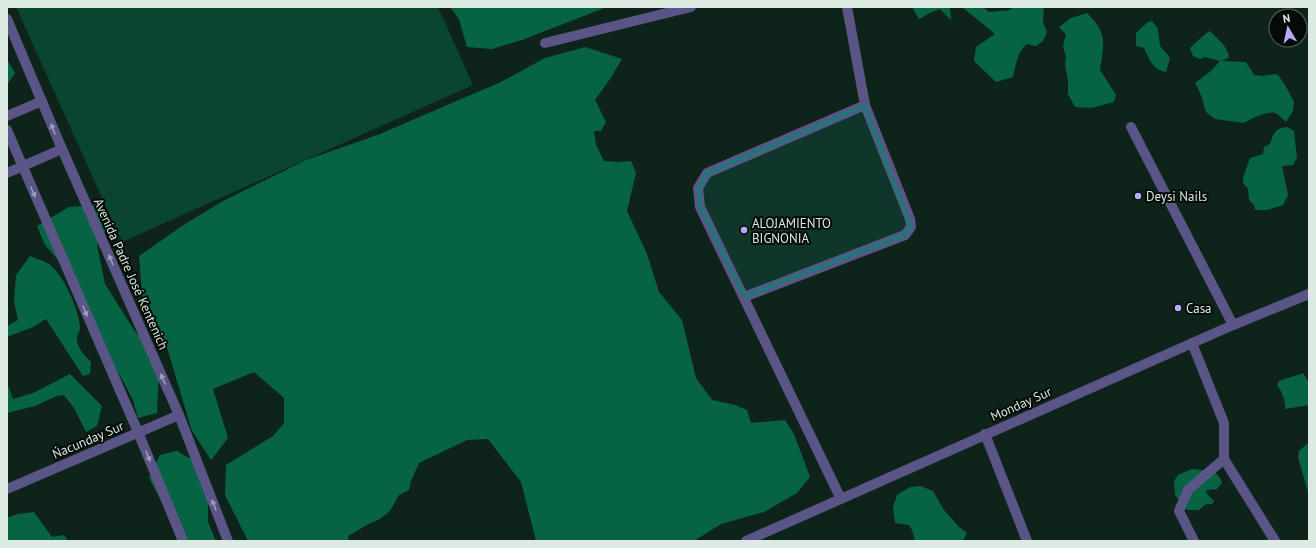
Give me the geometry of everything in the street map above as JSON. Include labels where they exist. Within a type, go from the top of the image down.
[{"type":"street","points":[[545,43],[691,7]]},
{"type":"street","points":[[744,297],[906,235],[911,227],[910,219],[865,105],[847,7]]},
{"type":"street","name":"Avenida Padre José Kentenich","points":[[7,19],[62,149],[179,415],[228,541]]},
{"type":"street","points":[[7,116],[42,101]]},
{"type":"street","points":[[841,499],[700,207],[698,188],[708,173],[865,105]]},
{"type":"street","points":[[1131,127],[1233,325]]},
{"type":"street","points":[[7,130],[138,432],[183,541]]},
{"type":"street","points":[[7,173],[62,149]]},
{"type":"street","name":"Monday Sur","points":[[746,541],[984,434],[1233,325],[1309,294]]},
{"type":"street","points":[[1192,343],[1224,423],[1224,459],[1275,541]]},
{"type":"street","name":"Ńacunday Sur","points":[[7,489],[179,415]]},
{"type":"street","points":[[984,434],[1027,541]]},
{"type":"street","points":[[1194,541],[1179,511],[1188,490],[1224,459]]},
{"type":"highlighted area","points":[[865,105],[911,227],[905,235],[744,297],[700,207],[698,188],[707,173]]},
{"type":"green space","points":[[16,7],[438,7],[473,85],[122,242]]},
{"type":"green space","points":[[450,7],[607,7],[522,40],[492,49],[467,47],[459,19]]},
{"type":"green space","points":[[912,7],[950,7],[951,20],[940,9],[919,19]]},
{"type":"green space","points":[[962,7],[983,7],[989,12],[1010,10],[1012,7],[1044,7],[1043,22],[1047,32],[1043,41],[1036,46],[1027,44],[1024,47],[1017,59],[1013,77],[996,82],[974,61],[976,47],[995,34]]},
{"type":"green space","points":[[1087,13],[1094,20],[1103,39],[1103,53],[1100,70],[1116,95],[1114,102],[1091,108],[1075,107],[1068,94],[1068,80],[1065,65],[1066,57],[1063,46],[1066,35],[1059,27],[1071,18]]},
{"type":"green space","points":[[1152,21],[1158,29],[1160,46],[1170,58],[1166,72],[1155,66],[1144,48],[1136,46],[1136,33],[1148,22]]},
{"type":"green space","points":[[1210,31],[1224,45],[1229,55],[1228,58],[1221,61],[1246,62],[1254,75],[1263,76],[1276,74],[1279,76],[1294,102],[1293,111],[1286,122],[1273,112],[1260,115],[1244,123],[1215,119],[1206,112],[1201,95],[1195,83],[1211,71],[1220,61],[1205,57],[1200,59],[1193,56],[1190,48]]},
{"type":"green space","points":[[585,47],[622,59],[595,100],[606,122],[601,131],[594,131],[596,145],[604,161],[631,161],[636,173],[627,211],[647,254],[659,292],[682,320],[696,378],[712,400],[735,405],[747,410],[751,423],[785,420],[794,434],[810,477],[797,493],[764,512],[721,524],[694,541],[536,541],[521,482],[488,439],[467,440],[419,463],[411,481],[409,490],[399,495],[390,511],[380,519],[348,536],[349,541],[248,541],[225,495],[226,465],[273,436],[284,423],[284,398],[254,372],[213,389],[228,438],[211,460],[192,431],[166,344],[142,295],[139,256],[182,226],[223,201],[306,160],[380,134],[501,82],[545,58]]},
{"type":"green space","points":[[7,59],[15,73],[7,85]]},
{"type":"green space","points":[[1287,127],[1294,131],[1297,159],[1293,165],[1282,166],[1288,195],[1283,205],[1267,210],[1255,210],[1254,205],[1249,200],[1248,189],[1243,183],[1243,178],[1250,158],[1263,154],[1264,147],[1270,144],[1275,132],[1279,129]]},
{"type":"green space","points":[[98,205],[108,226],[97,245],[105,284],[134,330],[149,348],[159,369],[157,413],[138,418],[133,400],[122,379],[97,339],[60,262],[45,245],[37,226],[69,207]]},
{"type":"green space","points":[[30,256],[45,262],[53,268],[59,274],[69,292],[79,320],[80,327],[77,336],[78,344],[83,354],[91,362],[90,374],[83,376],[46,319],[33,327],[7,337],[7,326],[18,320],[14,301],[16,275]]},
{"type":"green space","points":[[1303,373],[1309,383],[1309,405],[1285,409],[1283,397],[1277,385],[1279,381]]},
{"type":"green space","points":[[70,374],[102,406],[97,426],[86,432],[74,408],[64,395],[57,396],[35,406],[7,413],[7,383],[13,399],[33,393]]},
{"type":"green space","points":[[1309,444],[1309,496],[1298,457],[1299,451]]},
{"type":"green space","points":[[177,451],[187,457],[201,462],[208,479],[208,522],[216,541],[183,541],[149,478],[160,455]]},
{"type":"green space","points":[[1192,469],[1214,471],[1222,483],[1217,489],[1207,490],[1206,493],[1214,501],[1212,504],[1206,504],[1199,510],[1187,510],[1175,495],[1174,481],[1178,475]]},
{"type":"green space","points":[[920,486],[933,491],[944,510],[959,527],[967,533],[963,541],[915,541],[909,525],[895,523],[893,507],[897,495],[910,487]]},
{"type":"green space","points":[[34,512],[52,537],[64,535],[68,541],[7,541],[7,518],[18,514]]},
{"type":"place","name":"Deysi Nails","points":[[1138,196]]},
{"type":"place","name":"ALOJAMIENTO BIGNONIA","points":[[744,230]]},
{"type":"place","name":"Casa","points":[[1178,308]]}]
